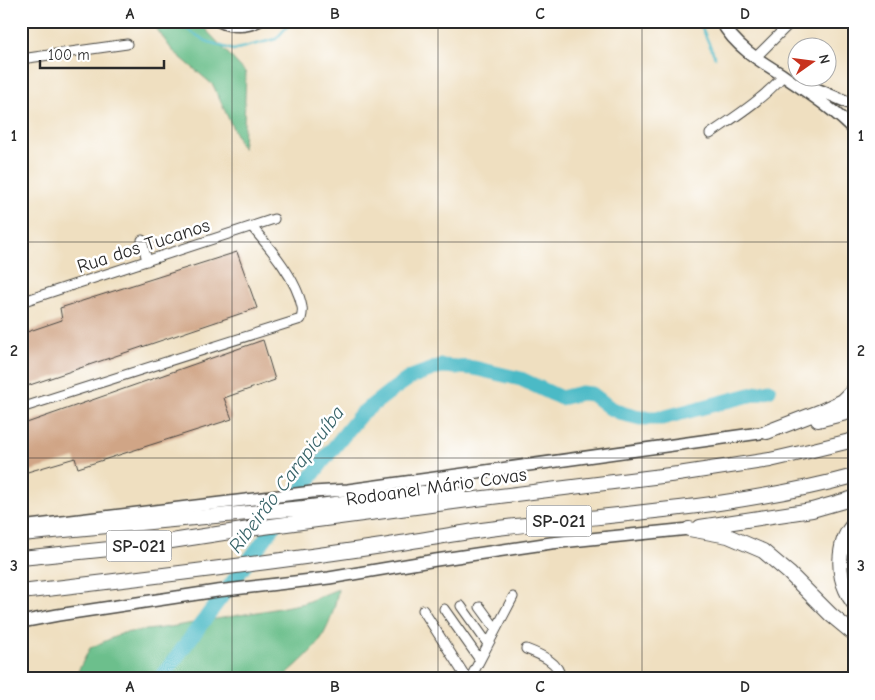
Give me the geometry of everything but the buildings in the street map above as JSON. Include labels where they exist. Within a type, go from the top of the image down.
[{"type":"highway","points":[[767,432],[843,401],[854,390]]},
{"type":"highway","points":[[767,432],[854,411]]},
{"type":"highway","name":"Rodoanel Mário Covas","points":[[21,558],[139,546],[256,528],[706,470],[810,452],[854,440]]},
{"type":"highway","name":"SP-021","points":[[21,592],[235,566],[480,530],[706,505],[792,491],[854,476]]},
{"type":"highway","points":[[21,534],[303,508],[423,493],[453,494],[476,499]]},
{"type":"highway","points":[[689,529],[812,510],[854,498]]},
{"type":"highway","points":[[854,524],[849,528],[841,549],[840,566],[845,590],[854,604]]},
{"type":"highway","points":[[689,529],[728,536],[763,551],[854,634]]},
{"type":"main road","points":[[219,21],[236,26],[252,24],[258,21]]},
{"type":"main road","points":[[721,21],[740,46],[829,109],[854,130]]},
{"type":"main road","points":[[783,76],[854,105]]},
{"type":"main road","points":[[21,527],[312,492],[348,490],[767,432]]},
{"type":"main road","points":[[21,622],[217,591],[329,578],[551,543],[689,529]]},
{"type":"street","points":[[755,58],[792,21]]},
{"type":"street","points":[[21,59],[127,44]]},
{"type":"street","points":[[710,134],[750,106],[783,76]]},
{"type":"street","name":"Rua dos Tucanos","points":[[21,302],[274,219]]},
{"type":"street","points":[[21,408],[301,319],[303,309],[299,295],[289,276],[252,226]]},
{"type":"street","points":[[142,240],[147,261]]},
{"type":"street","points":[[423,610],[469,679],[513,597]]},
{"type":"street","points":[[461,606],[488,644]]},
{"type":"street","points":[[480,607],[496,629]]},
{"type":"street","points":[[444,609],[480,660]]},
{"type":"street","points":[[526,649],[544,657],[556,666],[561,674],[561,679]]},
{"type":"green space","points":[[151,21],[198,21],[246,73],[243,150],[213,85],[172,50]]},
{"type":"green space","points":[[338,589],[328,626],[322,637],[309,654],[281,679],[74,679],[90,648],[123,633],[170,627],[304,603]]},
{"type":"waterway","points":[[181,21],[183,27],[206,41],[233,50],[276,39],[292,21]]},
{"type":"waterway","points":[[699,21],[715,57]]},
{"type":"waterway","name":"Ribeirão Carapicuíba","points":[[160,679],[323,461],[361,414],[411,377],[441,366],[474,368],[521,379],[561,398],[581,393],[592,394],[610,408],[640,418],[662,418],[769,390]]}]
